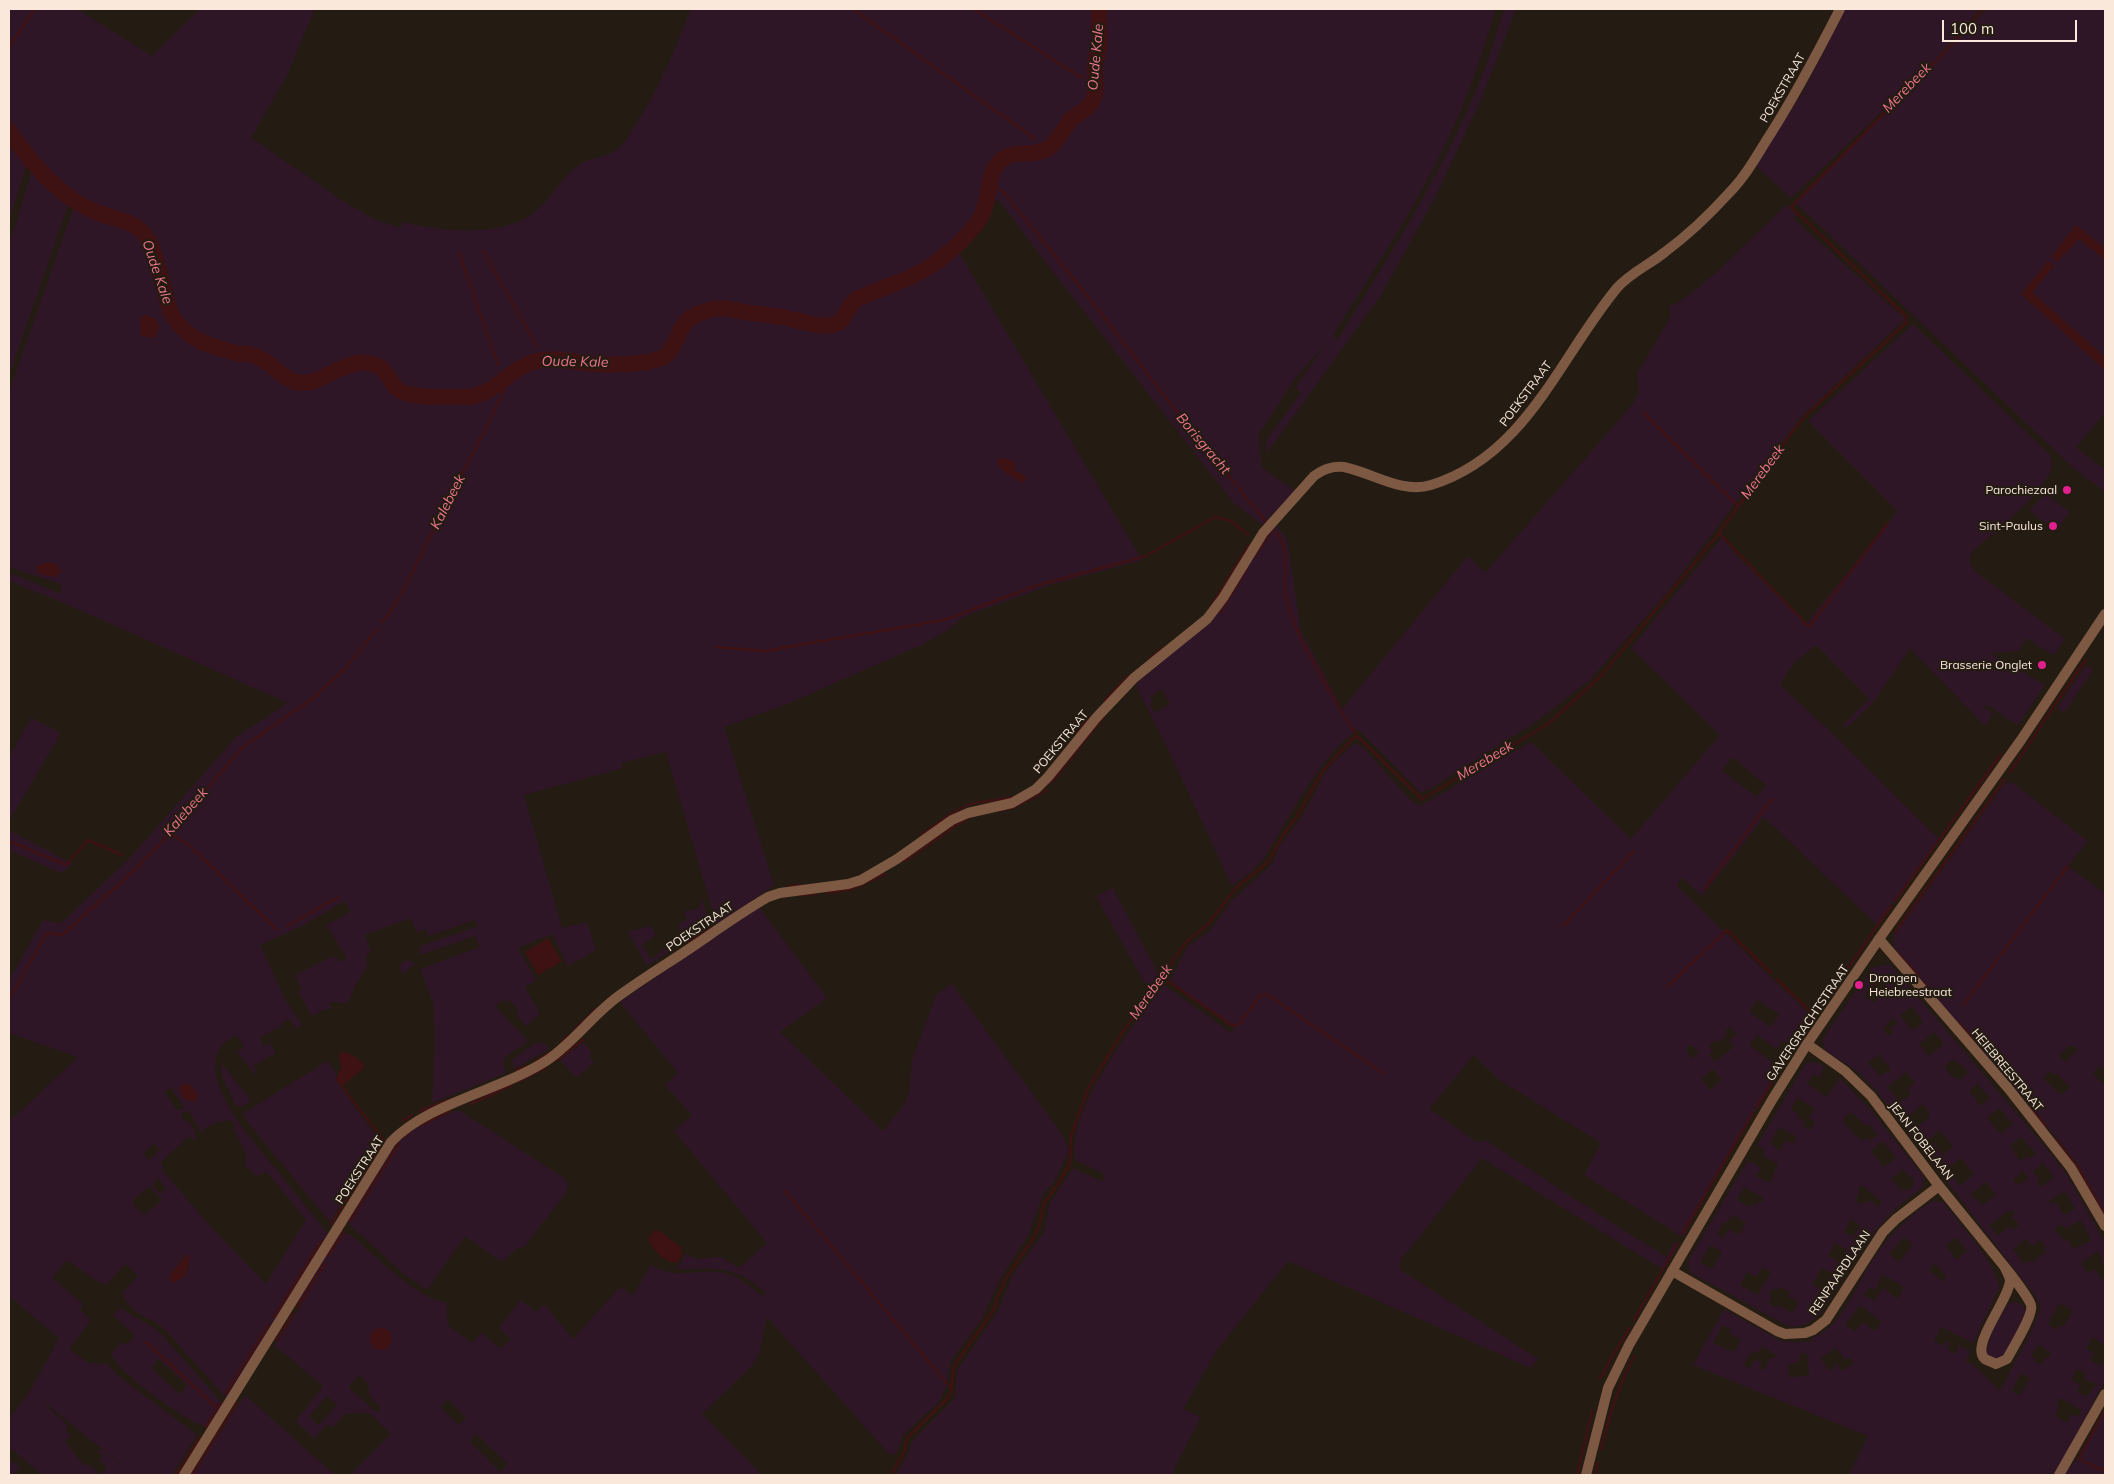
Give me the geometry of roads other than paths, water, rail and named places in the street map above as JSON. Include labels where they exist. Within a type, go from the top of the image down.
[{"type":"street","name":"POEKSTRAAT","points":[[184,1475],[392,1142],[401,1132],[416,1121],[503,1084],[546,1061],[562,1050],[592,1018],[616,998],[768,897],[780,893],[848,884],[861,880],[898,859],[952,820],[968,813],[1012,803],[1029,795],[1048,777],[1096,718],[1134,678],[1207,619],[1223,598],[1271,524],[1314,476],[1325,469],[1334,466],[1344,467],[1408,488],[1420,488],[1455,475],[1502,446],[1527,416],[1604,306],[1624,281],[1668,251],[1736,184],[1796,93],[1840,9]]},
{"type":"street","name":"GAVERGRACHTSTRAAT","points":[[1586,1475],[1603,1405],[1611,1382],[1629,1345],[1772,1100],[1807,1044],[1879,938],[1999,772],[2105,614]]},
{"type":"street","name":"HEIEBREESTRAAT","points":[[1879,938],[2008,1088],[2081,1183],[2105,1226]]},
{"type":"street","name":"JEAN FOBELAAN","points":[[1807,1044],[1845,1071],[1871,1096],[1939,1186],[2004,1266],[2026,1295],[2032,1310],[2007,1359],[1996,1364],[1985,1359],[1981,1347],[1984,1336],[2007,1292],[2010,1278],[2004,1266]]},
{"type":"street","name":"RENPAARDLAAN","points":[[1672,1271],[1785,1334],[1805,1333],[1813,1330],[1826,1320],[1883,1232],[1896,1219],[1939,1186]]},
{"type":"street","points":[[2059,1475],[2105,1394]]},
{"type":"waterway","points":[[9,47],[35,9]]},
{"type":"waterway","points":[[853,9],[1035,139]]},
{"type":"waterway","points":[[974,9],[1082,78]]},
{"type":"waterway","name":"Oude Kale","points":[[9,131],[34,164],[64,193],[87,208],[133,225],[145,235],[156,259],[170,311],[182,328],[198,340],[226,350],[256,356],[295,382],[310,382],[344,367],[363,363],[373,364],[381,368],[401,392],[429,397],[475,396],[484,393],[524,366],[539,360],[554,359],[592,364],[616,364],[640,363],[663,358],[671,350],[685,323],[698,314],[713,309],[723,308],[820,325],[837,324],[857,299],[913,276],[951,251],[981,217],[986,203],[990,180],[1001,160],[1011,155],[1045,150],[1057,140],[1072,119],[1090,105],[1094,98],[1095,65],[1100,43],[1100,9]]},
{"type":"waterway","name":"Merebeek","points":[[891,1475],[904,1452],[907,1438],[948,1398],[951,1393],[954,1366],[993,1311],[1004,1281],[1034,1237],[1039,1226],[1044,1203],[1070,1164],[1071,1136],[1088,1089],[1124,1030],[1187,941],[1208,924],[1236,888],[1268,862],[1322,772],[1353,738],[1358,737],[1422,799],[1548,724],[1600,677],[1716,537],[1792,432],[1809,412],[1906,323],[1907,317],[1791,207],[1946,51],[1983,9]]},
{"type":"waterway","name":"Borisgracht","points":[[990,181],[1005,194],[1100,312],[1194,434],[1268,524]]},
{"type":"waterway","points":[[483,251],[537,346]]},
{"type":"waterway","points":[[459,252],[498,365]]},
{"type":"waterway","name":"Kalebeek","points":[[382,622],[396,604],[491,418],[502,394],[507,377]]},
{"type":"waterway","points":[[1643,412],[1738,506]]},
{"type":"waterway","points":[[716,647],[765,651],[944,620],[1035,586],[1146,556],[1215,517],[1231,521],[1248,535]]},
{"type":"waterway","points":[[1719,533],[1809,627],[1888,523]]},
{"type":"waterway","name":"Borisgracht","points":[[1272,528],[1279,536],[1285,552],[1286,597],[1295,626],[1318,671],[1358,737]]},
{"type":"waterway","points":[[1254,557],[1270,534]]},
{"type":"waterway","points":[[1213,603],[1249,545]]},
{"type":"waterway","points":[[1220,613],[1247,568]]},
{"type":"waterway","name":"Kalebeek","points":[[9,999],[47,933],[62,935],[137,868],[242,748],[313,698],[346,668],[377,629]]},
{"type":"waterway","points":[[1150,658],[1165,647]]},
{"type":"waterway","points":[[2010,772],[2086,659]]},
{"type":"waterway","points":[[1105,700],[1128,676]]},
{"type":"waterway","points":[[1051,783],[1105,715]]},
{"type":"waterway","points":[[1077,733],[1088,719]]},
{"type":"waterway","points":[[1895,901],[2001,754]]},
{"type":"waterway","points":[[1895,932],[2005,779]]},
{"type":"waterway","points":[[996,811],[1015,807],[1047,790]]},
{"type":"waterway","points":[[921,835],[949,815],[969,804],[1014,797]]},
{"type":"waterway","points":[[1704,889],[1772,799]]},
{"type":"waterway","points":[[905,861],[968,819]]},
{"type":"waterway","points":[[169,832],[190,846],[277,930]]},
{"type":"waterway","points":[[9,841],[66,865],[88,840],[122,855]]},
{"type":"waterway","points":[[1562,927],[1634,851]]},
{"type":"waterway","points":[[1963,1005],[2068,866]]},
{"type":"waterway","points":[[827,893],[852,889],[885,874]]},
{"type":"waterway","points":[[790,886],[801,885]]},
{"type":"waterway","points":[[800,895],[816,894]]},
{"type":"waterway","points":[[287,926],[338,897]]},
{"type":"waterway","points":[[1821,1007],[1891,906]]},
{"type":"waterway","points":[[689,942],[711,928]]},
{"type":"waterway","points":[[1667,987],[1727,930],[1771,973]]},
{"type":"waterway","points":[[1897,952],[1918,975]]},
{"type":"waterway","points":[[1162,977],[1233,1026],[1239,1024],[1261,995],[1266,994],[1383,1073]]},
{"type":"waterway","points":[[1756,1108],[1814,1015],[1777,979]]},
{"type":"waterway","points":[[1923,982],[1935,996]]},
{"type":"waterway","points":[[574,1030],[596,1009]]},
{"type":"waterway","points":[[1959,1023],[1974,1041]]},
{"type":"waterway","points":[[560,1044],[568,1036]]},
{"type":"waterway","points":[[557,1060],[583,1040]]},
{"type":"waterway","points":[[534,1062],[551,1052]]},
{"type":"waterway","points":[[517,1070],[527,1066]]},
{"type":"waterway","points":[[518,1082],[545,1068]]},
{"type":"waterway","points":[[471,1104],[512,1085]]},
{"type":"waterway","points":[[331,1224],[384,1141],[342,1086]]},
{"type":"waterway","points":[[420,1111],[451,1099]]},
{"type":"waterway","points":[[2030,1108],[2046,1126]]},
{"type":"waterway","points":[[420,1126],[450,1111]]},
{"type":"waterway","points":[[1682,1234],[1753,1113]]},
{"type":"waterway","points":[[403,1120],[412,1115]]},
{"type":"waterway","points":[[404,1137],[411,1131]]},
{"type":"waterway","points":[[2056,1140],[2078,1167],[2105,1215]]},
{"type":"waterway","points":[[350,1221],[399,1144]]},
{"type":"waterway","points":[[785,1191],[950,1387]]},
{"type":"waterway","points":[[328,1256],[344,1231]]},
{"type":"waterway","points":[[274,1317],[321,1241]]},
{"type":"waterway","points":[[1634,1320],[1677,1244]]},
{"type":"waterway","points":[[297,1308],[325,1263]]},
{"type":"waterway","points":[[277,1340],[293,1314]]},
{"type":"waterway","points":[[226,1393],[268,1325]]},
{"type":"waterway","points":[[1600,1378],[1629,1328]]},
{"type":"waterway","points":[[146,1342],[217,1408]]},
{"type":"waterway","points":[[1601,1449],[1623,1379],[1634,1356]]},
{"type":"waterway","points":[[206,1427],[220,1403]]},
{"type":"waterway","points":[[192,1475],[237,1403]]},
{"type":"waterway","points":[[2105,1410],[2079,1458],[2105,1471]]},
{"type":"waterway","points":[[1577,1475],[1592,1411]]},
{"type":"waterway","points":[[176,1475],[199,1438]]},
{"type":"waterway","points":[[1595,1475],[1598,1463]]},
{"type":"place","name":"Parochiezaal","points":[[2067,490]]},
{"type":"place","name":"Sint-Paulus","points":[[2053,526]]},
{"type":"place","name":"Brasserie Onglet","points":[[2042,665]]},
{"type":"place","name":"Drongen Heiebreestraat","points":[[1859,985]]}]
